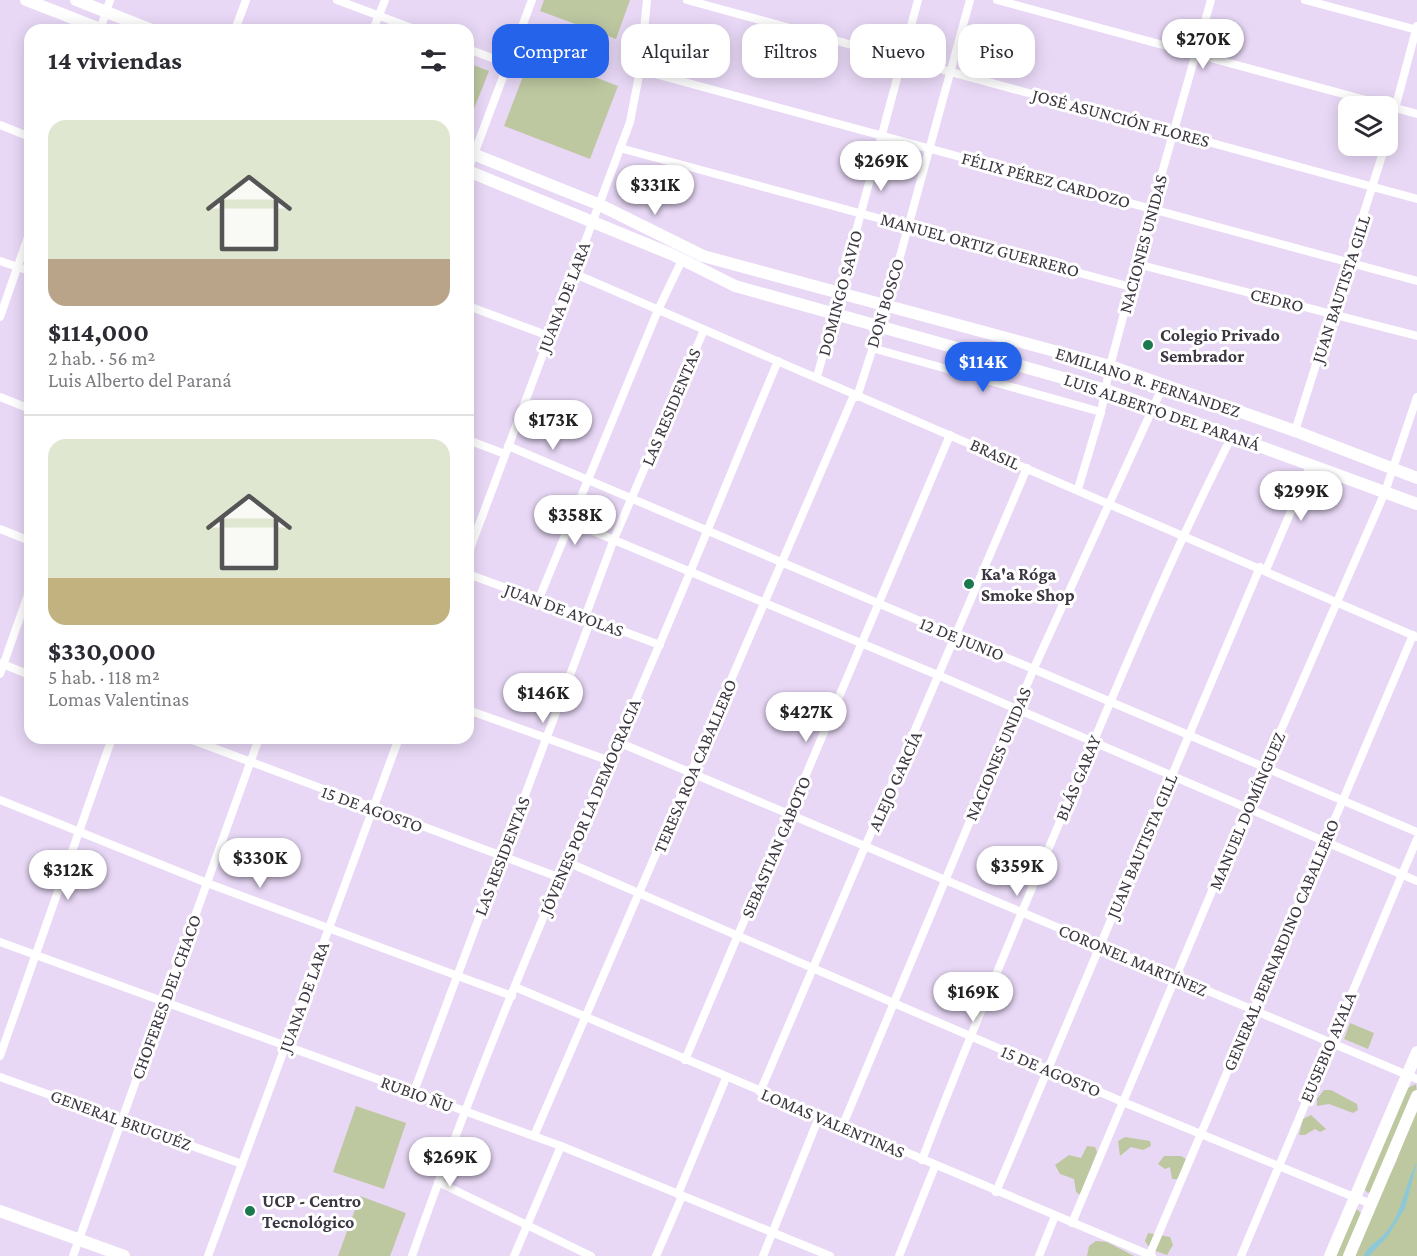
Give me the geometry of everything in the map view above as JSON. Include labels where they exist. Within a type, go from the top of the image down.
[{"type":"main road","points":[[26,0],[86,24]]},
{"type":"main road","points":[[76,0],[108,6],[141,24]]},
{"type":"main road","name":"EMILIANO R. FERNANDEZ","points":[[474,155],[597,204],[704,256],[1110,366],[1295,431],[1417,478]]},
{"type":"main road","name":"LUIS ALBERTO DEL PARANÁ","points":[[474,173],[682,260],[735,286],[770,298],[879,325],[1106,390],[1233,434],[1417,504]]},
{"type":"main road","points":[[1330,1256],[1412,1077],[1416,1059]]},
{"type":"main road","points":[[1349,1256],[1417,1096]]},
{"type":"main road","points":[[0,1211],[124,1256]]},
{"type":"street","points":[[237,24],[246,0]]},
{"type":"street","points":[[337,0],[401,24]]},
{"type":"street","points":[[376,24],[385,0]]},
{"type":"street","points":[[523,24],[532,0]]},
{"type":"street","name":"JUANA DE LARA","points":[[645,24],[647,0]]},
{"type":"street","name":"JOSÉ ASUNCIÓN FLORES","points":[[690,0],[850,44]]},
{"type":"street","name":"DOMINGO SAVIO","points":[[911,24],[918,0]]},
{"type":"street","name":"DON BOSCO","points":[[855,396],[887,304],[970,0]]},
{"type":"street","points":[[997,0],[1351,96]]},
{"type":"street","name":"NACIONES UNIDAS","points":[[1078,489],[1101,412],[1110,366],[1152,208],[1211,0]]},
{"type":"street","points":[[1305,0],[1417,29],[1398,97]]},
{"type":"street","points":[[103,24],[108,6]]},
{"type":"street","points":[[474,51],[492,58]]},
{"type":"street","name":"JOSÉ ASUNCIÓN FLORES","points":[[946,70],[1417,199]]},
{"type":"street","points":[[474,144],[502,78]]},
{"type":"street","name":"JUANA DE LARA","points":[[474,538],[597,204],[630,122],[638,78]]},
{"type":"street","name":"FÉLIX PÉREZ CARDOZO","points":[[669,78],[1417,281]]},
{"type":"street","name":"DOMINGO SAVIO","points":[[817,377],[897,78]]},
{"type":"street","points":[[1398,109],[1417,114]]},
{"type":"street","points":[[0,125],[24,135]]},
{"type":"street","name":"MANUEL ORTIZ GUERRERO","points":[[620,148],[1131,287]]},
{"type":"street","name":"JUAN BAUTISTA GILL","points":[[1295,431],[1382,156]]},
{"type":"street","points":[[0,317],[24,248]]},
{"type":"street","points":[[538,601],[658,310],[682,260]]},
{"type":"street","points":[[0,261],[24,268]]},
{"type":"street","name":"CEDRO","points":[[1137,264],[1417,336]]},
{"type":"street","name":"BRASIL","points":[[573,273],[817,377],[855,396],[1263,568],[1415,636]]},
{"type":"street","points":[[474,308],[549,336]]},
{"type":"street","name":"LAS RESIDENTAS","points":[[413,1094],[546,739],[614,539],[704,330]]},
{"type":"street","points":[[872,348],[1101,412]]},
{"type":"street","name":"JÓVENES POR LA DEMOCRACIA","points":[[412,1256],[438,1182],[558,877],[567,862],[660,645],[778,361]]},
{"type":"street","name":"NACIONES UNIDAS","points":[[842,1126],[1016,709],[1163,386]]},
{"type":"street","name":"TERESA ROA CABALLERO","points":[[534,1136],[641,895],[781,563],[855,396]]},
{"type":"street","points":[[0,397],[24,407]]},
{"type":"street","name":"MANUEL DOMÍNGUEZ","points":[[1072,1223],[1247,808],[1385,492],[1417,397]]},
{"type":"street","name":"BLÁS GARAY","points":[[922,1160],[970,1036],[1182,534],[1233,434]]},
{"type":"street","name":"SEBASTIAN GABOTO","points":[[685,1060],[950,435]]},
{"type":"street","name":"12 DE JUNIO","points":[[474,442],[506,450],[588,481],[1417,832]]},
{"type":"street","name":"JUAN BAUTISTA GILL","points":[[996,1192],[1188,735],[1311,464]]},
{"type":"street","name":"ALEJO GARCÍA","points":[[760,1092],[957,637],[1027,468]]},
{"type":"street","points":[[571,522],[940,676],[1417,881]]},
{"type":"street","points":[[0,529],[24,539]]},
{"type":"street","name":"JUAN DE AYOLAS","points":[[474,576],[660,645]]},
{"type":"street","points":[[0,674],[24,605]]},
{"type":"street","name":"GENERAL BERNARDINO CABALLERO","points":[[1150,1256],[1251,1011],[1415,636]]},
{"type":"street","points":[[2,663],[24,672]]},
{"type":"street","points":[[474,712],[610,761]]},
{"type":"street","name":"CORONEL MARTÍNEZ","points":[[618,742],[1412,1077]]},
{"type":"street","points":[[0,1056],[110,744]]},
{"type":"street","name":"15 DE AGOSTO","points":[[202,744],[558,877]]},
{"type":"street","name":"CHOFERES DEL CHACO","points":[[73,1256],[257,744]]},
{"type":"street","name":"JUANA DE LARA","points":[[208,1256],[397,744]]},
{"type":"street","name":"LOMAS VALENTINAS","points":[[0,800],[207,883],[586,1018],[1150,1256]]},
{"type":"street","name":"EUSEBIO AYALA","points":[[1240,1256],[1417,839]]},
{"type":"street","name":"15 DE AGOSTO","points":[[567,862],[1123,1102],[1371,1204]]},
{"type":"street","name":"RUBIO ÑU","points":[[0,942],[561,1146],[830,1256]]},
{"type":"street","name":"GENERAL BRUGUÉZ","points":[[0,1077],[242,1164]]},
{"type":"street","points":[[656,1256],[726,1078]]},
{"type":"street","points":[[763,1256],[819,1117]]},
{"type":"street","points":[[514,1256],[561,1146]]},
{"type":"street","points":[[899,1256],[935,1166]]},
{"type":"street","points":[[438,1182],[591,1256]]},
{"type":"street","points":[[1039,1256],[1055,1216]]},
{"type":"shaded area","points":[[544,0],[630,0],[616,39],[609,36],[609,24],[575,24],[540,11]]},
{"type":"shaded area","points":[[474,65],[489,71],[474,109]]},
{"type":"shaded area","points":[[522,78],[597,78],[618,86],[590,159],[504,126]]},
{"type":"shaded area","points":[[1350,1023],[1374,1033],[1368,1049],[1344,1039]]},
{"type":"shaded area","points":[[1416,1084],[1417,1094],[1374,1190],[1368,1193],[1364,1189],[1406,1089]]},
{"type":"shaded area","points":[[1324,1090],[1331,1090],[1357,1104],[1358,1110],[1353,1113],[1329,1104],[1317,1106],[1317,1099]]},
{"type":"shaded area","points":[[1417,1102],[1417,1256],[1332,1256],[1352,1205],[1361,1213],[1371,1213],[1396,1162]]},
{"type":"shaded area","points":[[356,1106],[406,1123],[384,1189],[333,1172]]},
{"type":"shaded area","points":[[1311,1115],[1326,1129],[1320,1132],[1315,1129],[1305,1135],[1299,1135],[1303,1119]]},
{"type":"shaded area","points":[[1125,1137],[1150,1141],[1151,1146],[1143,1150],[1131,1147],[1120,1156],[1118,1141]]},
{"type":"shaded area","points":[[1087,1146],[1095,1147],[1097,1152],[1080,1195],[1076,1192],[1074,1179],[1060,1174],[1055,1165],[1069,1155],[1081,1158]]},
{"type":"shaded area","points":[[1164,1156],[1181,1156],[1186,1159],[1178,1179],[1172,1179],[1170,1167],[1165,1169],[1158,1164]]},
{"type":"shaded area","points":[[1417,1163],[1405,1208],[1388,1236],[1369,1256],[1364,1256],[1392,1224]]},
{"type":"shaded area","points":[[360,1196],[406,1213],[390,1256],[338,1256]]},
{"type":"shaded area","points":[[1148,1233],[1170,1237],[1173,1245],[1167,1255],[1150,1249],[1145,1241]]},
{"type":"shaded area","points":[[1096,1241],[1107,1242],[1134,1256],[1087,1256],[1089,1246]]},
{"type":"place","name":"Colegio Privado Sembrador","points":[[1148,345]]},
{"type":"place","name":"Ka'a Róga Smoke Shop","points":[[969,584]]},
{"type":"place","name":"UCP - Centro Tecnológico","points":[[250,1211]]}]
